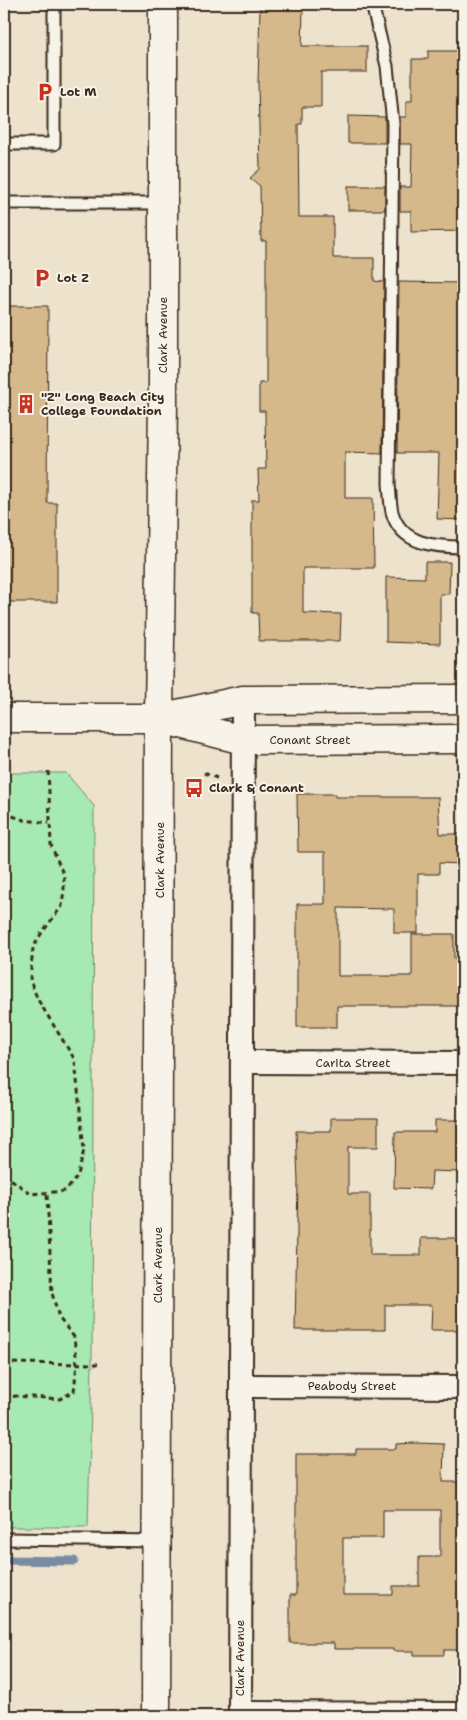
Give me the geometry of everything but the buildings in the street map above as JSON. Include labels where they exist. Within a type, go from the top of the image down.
[{"type":"main road","name":"Clark Avenue","points":[[156,1716],[159,718],[163,402],[163,4]]},
{"type":"main road","name":"Conant Street","points":[[4,718],[159,718],[243,700],[463,699]]},
{"type":"main road","name":"Conant Street","points":[[159,718],[243,740],[463,739]]},
{"type":"street","name":"Clark Avenue","points":[[240,1715],[243,700]]},
{"type":"street","name":"Carita Street","points":[[242,1062],[463,1063]]},
{"type":"street","name":"Peabody Street","points":[[241,1386],[463,1387]]},
{"type":"street","points":[[240,1715],[463,1714]]},
{"type":"lane","points":[[4,144],[54,144],[54,4]]},
{"type":"lane","points":[[372,4],[387,66],[393,124],[389,484],[392,513],[403,530],[423,544],[463,547]]},
{"type":"lane","points":[[4,203],[162,203]]},
{"type":"lane","points":[[4,1539],[157,1541]]},
{"type":"path","points":[[4,1174],[31,1194],[66,1191],[78,1175],[84,1150],[75,1060],[38,1000],[30,980],[33,948],[62,906],[64,876],[52,845],[49,823],[48,767]]},
{"type":"path","points":[[204,773],[213,775],[215,768]]},
{"type":"path","points":[[4,813],[24,820],[49,823]]},
{"type":"path","points":[[4,1398],[16,1396],[60,1399],[74,1390],[78,1364],[74,1337],[59,1318],[52,1293],[47,1194]]},
{"type":"path","points":[[4,1363],[98,1364]]},
{"type":"green space","points":[[4,773],[66,773],[94,806],[92,1364],[88,1527],[4,1527]]},
{"type":"waterway","points":[[4,1560],[74,1561]]},
{"type":"place","name":"Lot M","points":[[45,92]]},
{"type":"place","name":"Lot Z","points":[[42,278]]},
{"type":"place","name":"\"Z\" Long Beach City College Foundation","points":[[26,404]]},
{"type":"place","name":"Clark & Conant","points":[[194,788]]}]
